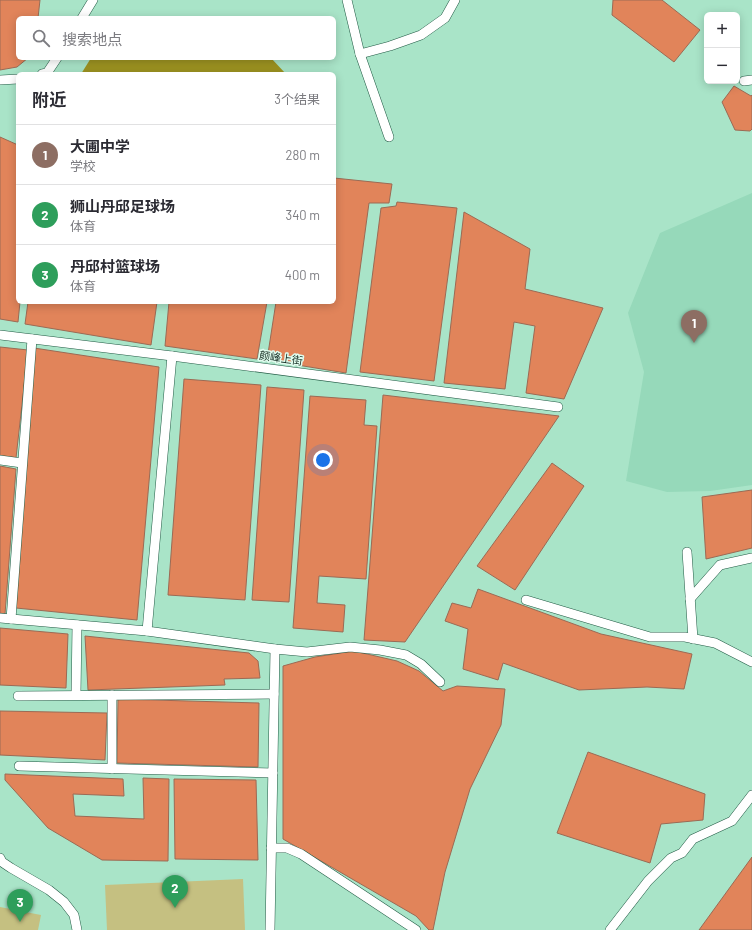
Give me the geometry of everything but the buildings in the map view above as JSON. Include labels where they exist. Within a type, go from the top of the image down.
[{"type":"street","points":[[83,16],[93,0]]},
{"type":"street","points":[[347,0],[360,54],[389,137]]},
{"type":"street","points":[[360,54],[390,46],[421,35],[445,18],[455,0]]},
{"type":"street","points":[[48,72],[56,60]]},
{"type":"street","points":[[0,80],[16,79]]},
{"type":"street","name":"颜峰上街","points":[[0,335],[558,407]]},
{"type":"street","points":[[11,619],[32,339]]},
{"type":"street","points":[[147,631],[172,356]]},
{"type":"street","points":[[0,460],[22,463]]},
{"type":"street","points":[[687,552],[693,639]]},
{"type":"street","points":[[690,598],[720,565],[752,558]]},
{"type":"street","points":[[526,600],[650,637],[685,637],[715,643],[752,662]]},
{"type":"street","points":[[0,618],[147,631],[307,652],[350,647],[380,650],[406,655],[421,664],[440,682]]},
{"type":"street","points":[[76,695],[77,625]]},
{"type":"street","points":[[270,930],[275,649]]},
{"type":"street","points":[[18,696],[274,694]]},
{"type":"street","points":[[112,695],[112,769]]},
{"type":"street","points":[[19,766],[273,773]]},
{"type":"street","points":[[610,930],[648,881],[670,858],[682,853],[694,839],[732,821],[752,795]]},
{"type":"street","points":[[271,848],[287,848],[301,854],[416,930]]},
{"type":"street","points":[[0,858],[2,862],[49,890],[64,902],[74,915],[77,930]]},
{"type":"shaded area","points":[[90,60],[273,60],[284,72],[82,72]]},
{"type":"shaded area","points":[[752,193],[752,485],[710,491],[667,492],[626,481],[644,372],[628,313],[660,233]]},
{"type":"shaded area","points":[[243,879],[245,930],[107,930],[105,885]]},
{"type":"shaded area","points":[[0,907],[41,915],[38,930],[0,930]]},
{"type":"place","name":"大圃中学","points":[[694,343]]},
{"type":"place","name":"狮山丹邱足球场","points":[[175,908]]},
{"type":"place","name":"丹邱村篮球场","points":[[20,922]]}]
